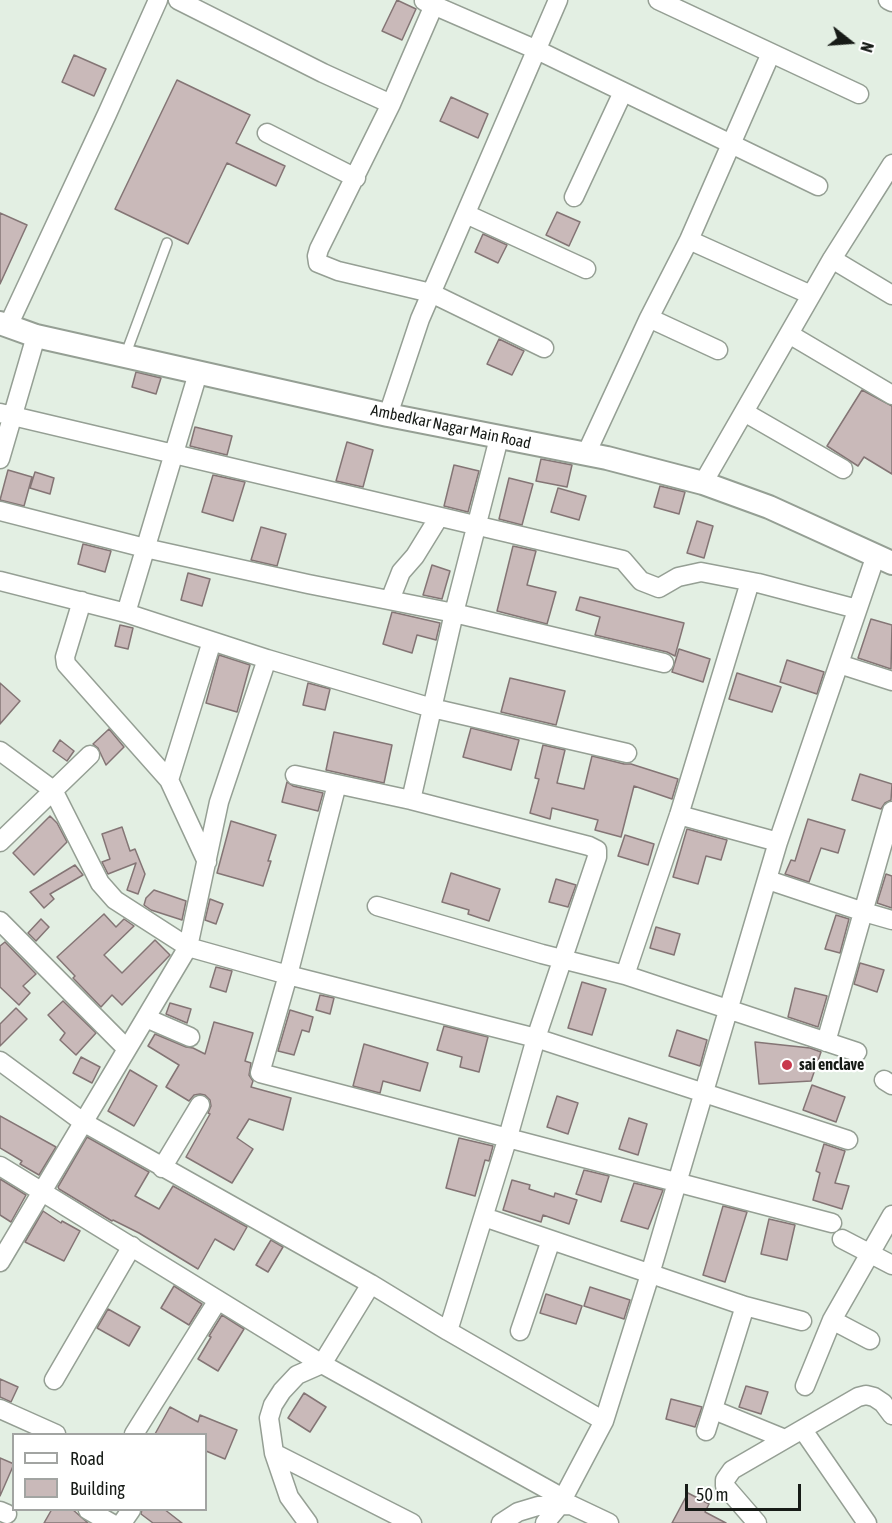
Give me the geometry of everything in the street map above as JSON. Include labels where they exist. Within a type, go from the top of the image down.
[{"type":"street","points":[[4,324],[107,114],[158,0]]},
{"type":"street","points":[[178,0],[323,73],[391,104]]},
{"type":"street","points":[[388,415],[420,319],[558,0]]},
{"type":"street","points":[[658,0],[859,94]]},
{"type":"street","points":[[543,348],[431,293],[338,271],[318,263],[319,249],[391,104],[428,2],[537,50],[818,186]]},
{"type":"street","points":[[586,454],[649,318],[689,240],[771,53]]},
{"type":"street","points":[[574,197],[623,92]]},
{"type":"street","points":[[267,133],[356,178]]},
{"type":"street","points":[[703,483],[832,259],[886,189],[892,164]]},
{"type":"street","points":[[466,214],[586,269]]},
{"type":"street","points":[[689,240],[811,295]]},
{"type":"street","points":[[832,259],[892,295]]},
{"type":"street","points":[[649,318],[718,350]]},
{"type":"street","name":"Ambedkar Nagar Main Road","points":[[4,324],[36,336],[198,373],[388,415],[586,454],[703,483],[769,507],[884,559]]},
{"type":"street","points":[[789,334],[892,395]]},
{"type":"street","points":[[0,459],[6,415],[36,336]]},
{"type":"street","points":[[126,613],[198,373]]},
{"type":"street","points":[[744,412],[843,469]]},
{"type":"street","points":[[6,415],[623,561],[641,581],[659,588],[678,577],[702,572],[858,609]]},
{"type":"street","points":[[411,800],[454,613],[499,438]]},
{"type":"street","points":[[0,511],[145,548],[454,613],[664,663]]},
{"type":"street","points":[[390,600],[401,572],[415,556],[438,517]]},
{"type":"street","points":[[545,1523],[561,1502],[604,1421],[778,842],[858,609],[884,559]]},
{"type":"street","points":[[0,581],[126,613],[267,659],[432,708],[627,753]]},
{"type":"street","points":[[625,975],[679,815],[750,582]]},
{"type":"street","points":[[82,602],[65,657],[66,664],[169,780],[207,862]]},
{"type":"street","points":[[169,780],[212,641]]},
{"type":"street","points":[[0,1262],[188,947],[219,802],[267,659]]},
{"type":"street","points":[[839,664],[892,681]]},
{"type":"street","points":[[0,751],[53,790],[100,883],[115,900],[188,947],[536,1038],[848,1140]]},
{"type":"street","points":[[0,842],[90,755]]},
{"type":"street","points":[[295,775],[411,800],[597,850],[597,857],[536,1038],[448,1331]]},
{"type":"street","points":[[337,784],[288,975],[260,1073],[832,1223]]},
{"type":"street","points":[[826,1042],[892,811]]},
{"type":"street","points":[[679,815],[778,842]]},
{"type":"street","points":[[768,880],[892,920]]},
{"type":"street","points":[[376,906],[561,960],[625,975],[857,1052]]},
{"type":"street","points":[[0,921],[126,1048]]},
{"type":"street","points":[[146,1018],[190,1036]]},
{"type":"street","points":[[0,1061],[83,1122],[371,1284],[604,1421]]},
{"type":"street","points":[[162,1168],[200,1105]]},
{"type":"street","points":[[0,1166],[322,1365],[561,1502],[609,1523]]},
{"type":"street","points":[[805,1386],[832,1320],[892,1215]]},
{"type":"street","points":[[484,1217],[745,1306],[802,1322]]},
{"type":"street","points":[[842,1239],[892,1265]]},
{"type":"street","points":[[520,1331],[551,1240]]},
{"type":"street","points":[[54,1380],[132,1246]]},
{"type":"street","points":[[308,1523],[289,1497],[274,1454],[269,1419],[273,1405],[297,1375],[322,1365],[371,1284]]},
{"type":"street","points":[[135,1433],[218,1300]]},
{"type":"street","points":[[706,1431],[745,1306]]},
{"type":"street","points":[[832,1320],[870,1340]]},
{"type":"street","points":[[757,1523],[725,1486],[725,1480],[732,1470],[858,1397],[866,1395],[874,1397],[883,1403],[892,1415]]},
{"type":"street","points":[[0,1409],[54,1433]]},
{"type":"street","points":[[714,1410],[785,1439]]},
{"type":"street","points":[[803,1430],[867,1523]]},
{"type":"street","points":[[274,1454],[412,1523]]},
{"type":"street","points":[[501,1523],[518,1512],[561,1502]]},
{"type":"street","points":[[91,1511],[111,1523]]},
{"type":"lane","points":[[125,356],[167,243]]},
{"type":"building","points":[[397,0],[416,9],[402,40],[382,31]]},
{"type":"building","points":[[74,55],[106,69],[94,96],[62,82]]},
{"type":"building","points":[[177,80],[250,115],[236,143],[285,166],[276,186],[227,163],[188,244],[115,209]]},
{"type":"building","points":[[451,97],[488,114],[478,138],[440,121]]},
{"type":"building","points":[[557,212],[580,222],[569,246],[546,235]]},
{"type":"building","points":[[0,213],[27,225],[0,284]]},
{"type":"building","points":[[483,234],[507,245],[498,263],[475,252]]},
{"type":"building","points":[[499,339],[524,351],[512,375],[487,364]]},
{"type":"building","points":[[136,372],[161,378],[156,394],[132,387]]},
{"type":"building","points":[[862,390],[892,406],[892,474],[864,457],[858,466],[827,446]]},
{"type":"building","points":[[195,427],[232,436],[227,455],[190,446]]},
{"type":"building","points":[[347,442],[373,450],[363,487],[336,481]]},
{"type":"building","points":[[541,459],[572,465],[567,487],[536,481]]},
{"type":"building","points":[[454,465],[479,471],[468,512],[444,506]]},
{"type":"building","points":[[8,470],[32,477],[24,506],[0,500]]},
{"type":"building","points":[[35,472],[54,478],[50,494],[30,488]]},
{"type":"building","points":[[213,475],[245,482],[233,521],[202,512]]},
{"type":"building","points":[[509,478],[533,484],[522,525],[499,519]]},
{"type":"building","points":[[660,486],[685,492],[679,514],[654,507]]},
{"type":"building","points":[[558,488],[586,496],[579,520],[551,512]]},
{"type":"building","points":[[697,521],[713,526],[704,558],[687,553]]},
{"type":"building","points":[[261,527],[286,534],[277,566],[251,560]]},
{"type":"building","points":[[83,544],[111,551],[105,572],[78,564]]},
{"type":"building","points":[[513,546],[536,551],[527,585],[556,592],[547,624],[497,611]]},
{"type":"building","points":[[432,565],[450,571],[442,599],[423,595]]},
{"type":"building","points":[[188,573],[210,579],[202,606],[181,600]]},
{"type":"building","points":[[580,597],[684,623],[675,656],[667,652],[595,635],[600,617],[576,610]]},
{"type":"building","points":[[392,612],[440,623],[436,640],[417,635],[412,653],[383,644]]},
{"type":"building","points":[[871,619],[892,625],[891,669],[858,658]]},
{"type":"building","points":[[120,625],[133,628],[128,649],[115,646]]},
{"type":"building","points":[[679,649],[710,659],[703,682],[672,672]]},
{"type":"building","points":[[219,655],[250,665],[237,712],[206,703]]},
{"type":"building","points":[[787,660],[824,672],[817,694],[780,682]]},
{"type":"building","points":[[737,673],[781,687],[772,712],[729,699]]},
{"type":"building","points":[[510,678],[565,691],[556,725],[501,712]]},
{"type":"building","points":[[0,683],[20,701],[0,724]]},
{"type":"building","points":[[308,683],[330,689],[325,710],[303,705]]},
{"type":"building","points":[[471,728],[519,740],[511,770],[463,757]]},
{"type":"building","points":[[109,729],[124,747],[106,765],[98,748],[93,744]]},
{"type":"building","points":[[334,732],[392,745],[384,783],[326,770]]},
{"type":"building","points":[[60,740],[74,751],[67,761],[53,751]]},
{"type":"building","points":[[543,745],[565,750],[557,783],[584,789],[592,756],[631,764],[678,779],[672,799],[634,786],[621,837],[595,830],[598,820],[552,808],[550,819],[530,813],[539,779],[535,778]]},
{"type":"building","points":[[860,774],[892,784],[891,800],[881,809],[852,800]]},
{"type":"building","points":[[287,782],[293,786],[323,793],[318,811],[282,802]]},
{"type":"building","points":[[50,816],[57,823],[67,842],[34,875],[13,853]]},
{"type":"building","points":[[808,819],[845,830],[838,853],[821,848],[809,882],[785,874],[791,860],[795,861]]},
{"type":"building","points":[[231,821],[276,835],[263,886],[217,873]]},
{"type":"building","points":[[122,827],[130,851],[135,849],[145,874],[138,894],[127,890],[136,863],[108,874],[102,862],[110,859],[102,834]]},
{"type":"building","points":[[687,829],[727,840],[721,860],[706,856],[698,884],[673,877]]},
{"type":"building","points":[[625,835],[654,844],[648,865],[618,856]]},
{"type":"building","points":[[75,865],[83,875],[50,894],[54,899],[44,908],[30,892]]},
{"type":"building","points":[[451,873],[500,889],[489,921],[468,914],[469,910],[442,902]]},
{"type":"building","points":[[886,874],[892,876],[892,908],[877,903]]},
{"type":"building","points":[[556,879],[576,885],[568,907],[549,902]]},
{"type":"building","points":[[154,890],[186,901],[182,920],[151,910],[144,905],[146,898]]},
{"type":"building","points":[[210,899],[223,904],[216,924],[205,920]]},
{"type":"building","points":[[104,914],[116,927],[124,919],[134,926],[104,955],[122,973],[155,940],[170,955],[122,1005],[112,995],[101,1007],[73,978],[75,976],[57,957]]},
{"type":"building","points":[[836,915],[849,919],[840,953],[825,949]]},
{"type":"building","points":[[41,919],[49,927],[36,941],[28,933]]},
{"type":"building","points":[[656,927],[680,934],[674,955],[650,948]]},
{"type":"building","points":[[5,942],[36,974],[23,986],[30,993],[19,1005],[0,987],[0,946]]},
{"type":"building","points":[[860,963],[884,970],[877,992],[854,984]]},
{"type":"building","points":[[216,967],[232,971],[226,992],[210,987]]},
{"type":"building","points":[[582,982],[606,989],[592,1035],[568,1028]]},
{"type":"building","points":[[795,988],[827,996],[818,1027],[788,1017]]},
{"type":"building","points":[[320,995],[334,998],[330,1014],[316,1010]]},
{"type":"building","points":[[63,1001],[96,1033],[76,1055],[60,1040],[65,1033],[48,1015]]},
{"type":"building","points":[[170,1003],[191,1009],[187,1023],[166,1014]]},
{"type":"building","points":[[16,1008],[27,1019],[0,1046],[0,1024]]},
{"type":"building","points":[[290,1010],[313,1017],[309,1032],[302,1030],[294,1055],[278,1051]]},
{"type":"building","points":[[214,1022],[253,1033],[245,1061],[251,1063],[249,1075],[253,1081],[251,1087],[291,1098],[283,1130],[249,1119],[237,1138],[253,1149],[232,1183],[186,1157],[210,1114],[208,1113],[211,1106],[210,1100],[200,1094],[194,1095],[189,1101],[166,1087],[179,1065],[148,1046],[155,1034],[205,1054]]},
{"type":"building","points":[[444,1026],[488,1037],[479,1072],[460,1067],[462,1057],[437,1050]]},
{"type":"building","points":[[677,1030],[707,1040],[700,1066],[669,1056]]},
{"type":"building","name":"sai enclave","points":[[755,1042],[810,1048],[821,1052],[811,1081],[759,1084]]},
{"type":"building","points":[[364,1044],[428,1063],[420,1091],[383,1081],[380,1093],[353,1086]]},
{"type":"building","points":[[81,1057],[100,1067],[92,1083],[73,1073]]},
{"type":"building","points":[[130,1070],[157,1086],[134,1126],[108,1111]]},
{"type":"building","points":[[812,1085],[845,1097],[836,1122],[803,1110]]},
{"type":"building","points":[[557,1096],[578,1103],[568,1134],[547,1127]]},
{"type":"building","points":[[0,1116],[56,1147],[39,1175],[20,1164],[22,1161],[0,1148]]},
{"type":"building","points":[[629,1118],[647,1124],[638,1155],[619,1149]]},
{"type":"building","points":[[87,1137],[149,1172],[135,1196],[159,1209],[173,1186],[247,1227],[234,1250],[215,1239],[198,1269],[59,1189],[58,1187]]},
{"type":"building","points":[[459,1138],[493,1146],[489,1161],[485,1160],[475,1196],[446,1188]]},
{"type":"building","points":[[824,1144],[845,1151],[835,1183],[849,1186],[842,1209],[813,1200],[820,1173],[816,1171]]},
{"type":"building","points":[[584,1170],[609,1176],[601,1202],[576,1194]]},
{"type":"building","points":[[0,1179],[26,1195],[11,1222],[0,1215]]},
{"type":"building","points":[[512,1180],[530,1185],[529,1189],[554,1197],[555,1193],[577,1200],[569,1224],[543,1215],[541,1222],[503,1210]]},
{"type":"building","points":[[634,1183],[663,1190],[648,1229],[621,1221]]},
{"type":"building","points":[[723,1206],[747,1212],[725,1282],[703,1275]]},
{"type":"building","points":[[43,1211],[61,1223],[62,1221],[80,1231],[64,1261],[25,1242]]},
{"type":"building","points":[[769,1219],[795,1225],[787,1260],[761,1254]]},
{"type":"building","points":[[271,1240],[283,1247],[268,1272],[256,1265]]},
{"type":"building","points":[[174,1286],[202,1304],[189,1325],[161,1308]]},
{"type":"building","points":[[590,1287],[630,1300],[624,1319],[584,1306]]},
{"type":"building","points":[[546,1294],[582,1306],[576,1324],[540,1313]]},
{"type":"building","points":[[108,1309],[140,1327],[129,1346],[97,1328]]},
{"type":"building","points":[[222,1315],[244,1329],[218,1371],[198,1359]]},
{"type":"building","points":[[0,1379],[18,1387],[11,1402],[0,1397]]},
{"type":"building","points":[[746,1386],[768,1392],[761,1414],[739,1407]]},
{"type":"building","points":[[304,1393],[326,1407],[310,1432],[288,1418]]},
{"type":"building","points":[[671,1399],[702,1407],[695,1427],[666,1419]]},
{"type":"building","points":[[170,1407],[198,1422],[200,1415],[237,1430],[225,1459],[207,1451],[207,1433],[156,1433]]},
{"type":"building","points":[[0,1458],[12,1463],[12,1469],[0,1496]]},
{"type":"building","points":[[688,1493],[709,1504],[705,1512],[726,1523],[672,1523]]},
{"type":"building","points":[[51,1511],[74,1511],[88,1523],[44,1523]]},
{"type":"building","points":[[142,1511],[167,1511],[182,1523],[153,1523],[141,1514]]},
{"type":"place","name":"sai enclave","points":[[787,1065]]}]
